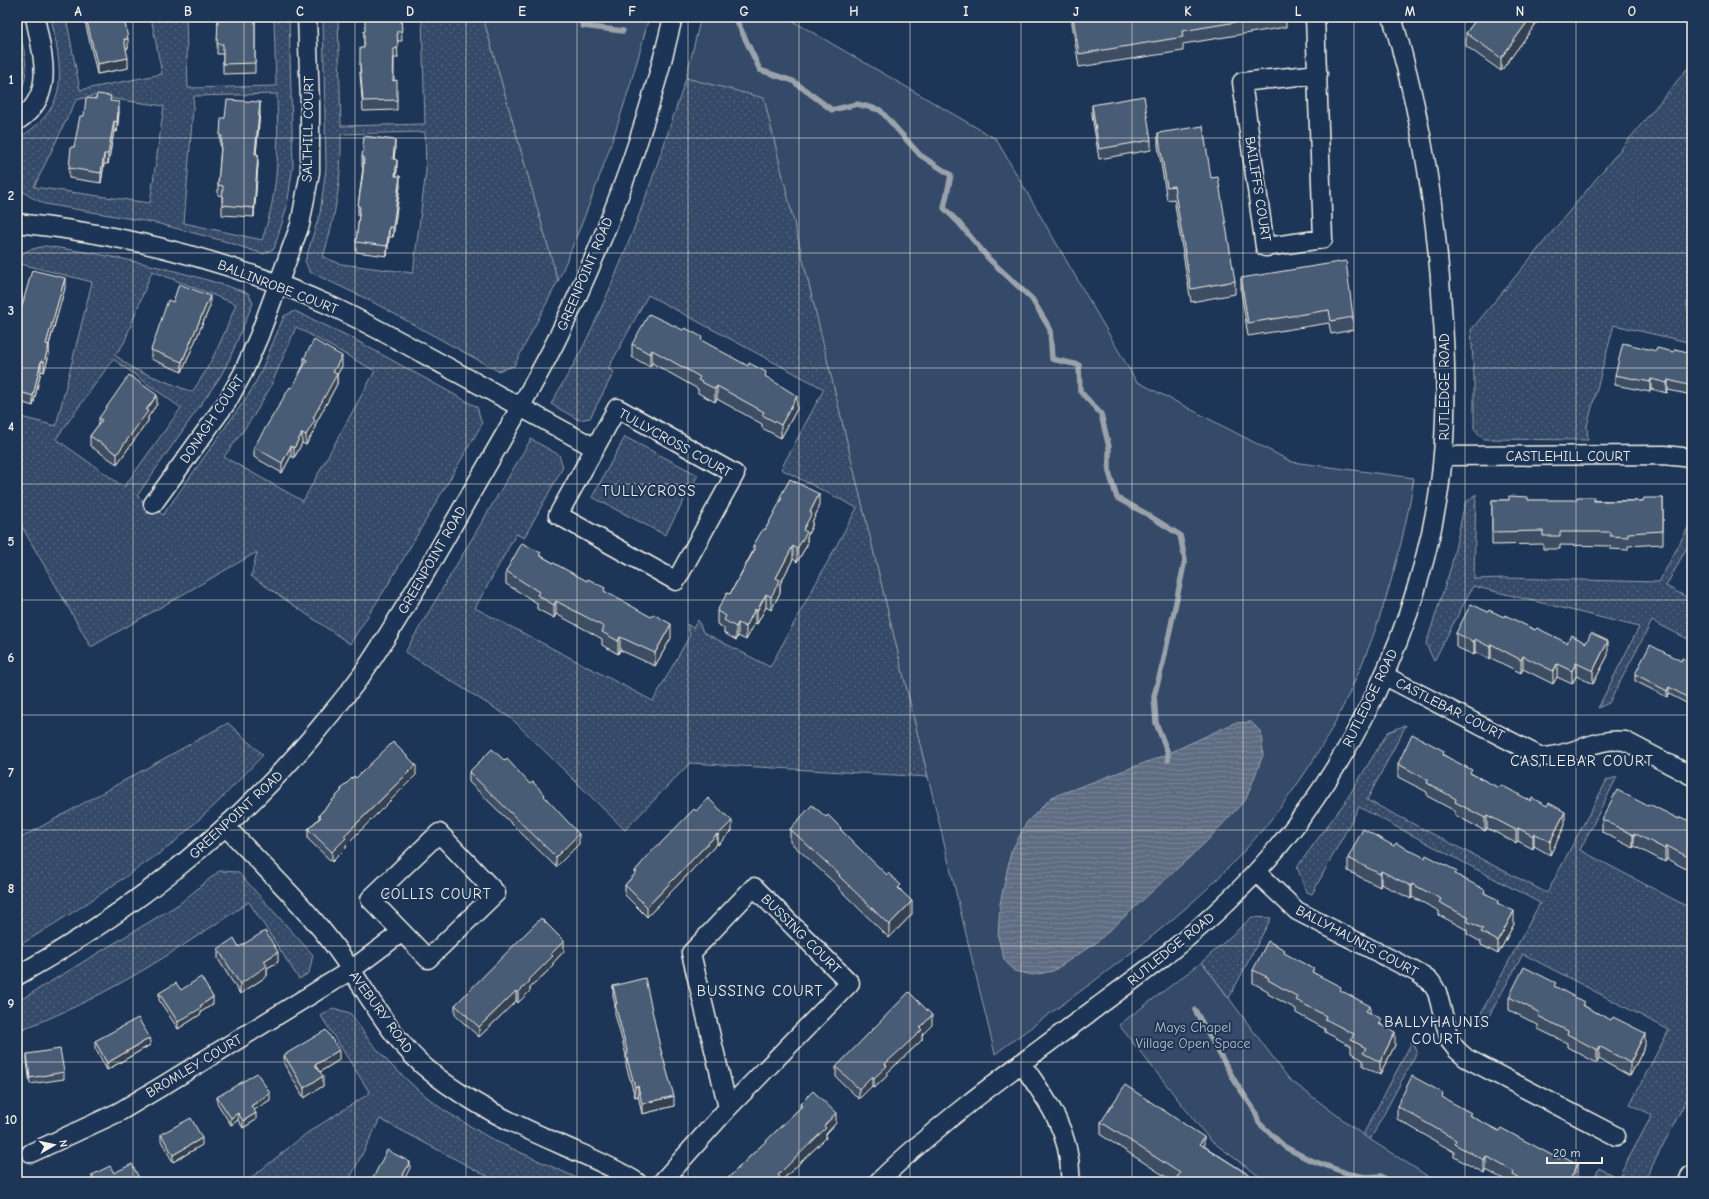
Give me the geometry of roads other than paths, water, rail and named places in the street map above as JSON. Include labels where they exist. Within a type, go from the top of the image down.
[{"type":"highway","points":[[1690,1182],[1692,1177]]},
{"type":"street","points":[[17,121],[24,117],[36,103],[44,85],[44,65],[35,17]]},
{"type":"street","name":"SALTHILL COURT","points":[[279,285],[300,225],[310,172],[307,17]]},
{"type":"street","name":"GREENPOINT ROAD","points":[[17,976],[97,929],[190,859],[226,827],[294,758],[364,672],[404,607],[520,407],[570,310],[605,228],[643,124],[658,75],[673,17]]},
{"type":"street","name":"BAILIFFS COURT","points":[[1315,17],[1318,74],[1323,239],[1265,247],[1242,82],[1318,74]]},
{"type":"street","name":"RUTLEDGE ROAD","points":[[878,1182],[945,1123],[1021,1063],[1170,953],[1197,930],[1257,873],[1318,794],[1350,744],[1385,676],[1406,620],[1436,505],[1443,456],[1446,368],[1436,228],[1431,184],[1414,95],[1392,17]]},
{"type":"street","name":"BALLINROBE COURT","points":[[17,222],[142,241],[231,267],[328,305],[379,329],[520,407]]},
{"type":"street","name":"DONAGH COURT","points":[[153,504],[226,402],[240,379],[279,285]]},
{"type":"street","points":[[520,407],[595,448]]},
{"type":"street","name":"TULLYCROSS COURT","points":[[617,408],[735,474],[676,581],[558,515],[595,448],[617,408]]},
{"type":"street","name":"CASTLEHILL COURT","points":[[1443,456],[1664,455],[1692,458]]},
{"type":"street","name":"CASTLEBAR COURT","points":[[1385,676],[1541,757],[1553,757],[1603,741],[1625,741],[1692,776]]},
{"type":"street","name":"AVEBURY ROAD","points":[[226,827],[306,912],[330,940],[409,1052],[431,1072],[454,1090],[478,1105],[606,1164],[637,1182]]},
{"type":"street","points":[[439,833],[496,893],[428,959],[402,932],[370,899],[439,833]]},
{"type":"street","name":"BALLYHAUNIS COURT","points":[[1257,873],[1297,911],[1418,973],[1431,982],[1437,992],[1450,1040],[1457,1050],[1466,1058],[1616,1136]]},
{"type":"street","name":"BUSSING COURT","points":[[662,1182],[728,1108],[850,983],[754,887],[691,954],[728,1108]]},
{"type":"street","points":[[351,970],[402,932]]},
{"type":"street","name":"BROMLEY COURT","points":[[31,1153],[119,1112],[351,970]]},
{"type":"street","points":[[1021,1063],[1044,1095],[1060,1122],[1068,1149],[1070,1182]]},
{"type":"waterway","points":[[579,17],[583,26],[623,31]]},
{"type":"waterway","points":[[735,17],[760,70],[793,81],[832,110],[857,104],[880,110],[920,155],[951,175],[944,208],[959,223],[989,259],[1032,299],[1050,329],[1052,359],[1079,365],[1080,391],[1101,414],[1109,447],[1109,472],[1117,498],[1145,513],[1180,535],[1185,560],[1163,663],[1154,696],[1156,723],[1168,753],[1168,760]]},
{"type":"waterway","points":[[1195,1010],[1236,1083],[1255,1111],[1259,1123],[1285,1147],[1308,1159],[1349,1174],[1366,1177],[1381,1176],[1390,1182]]},
{"type":"district","name":"TULLYCROSS","points":[[649,491]]},
{"type":"district","name":"CASTLEBAR COURT","points":[[1582,761]]},
{"type":"district","name":"COLLIS COURT","points":[[436,894]]},
{"type":"district","name":"BUSSING COURT","points":[[760,991]]},
{"type":"district","name":"BALLYHAUNIS COURT","points":[[1437,1030]]},
{"type":"park label","name":"Mays Chapel Village Open Space","points":[[1193,1036]]}]
